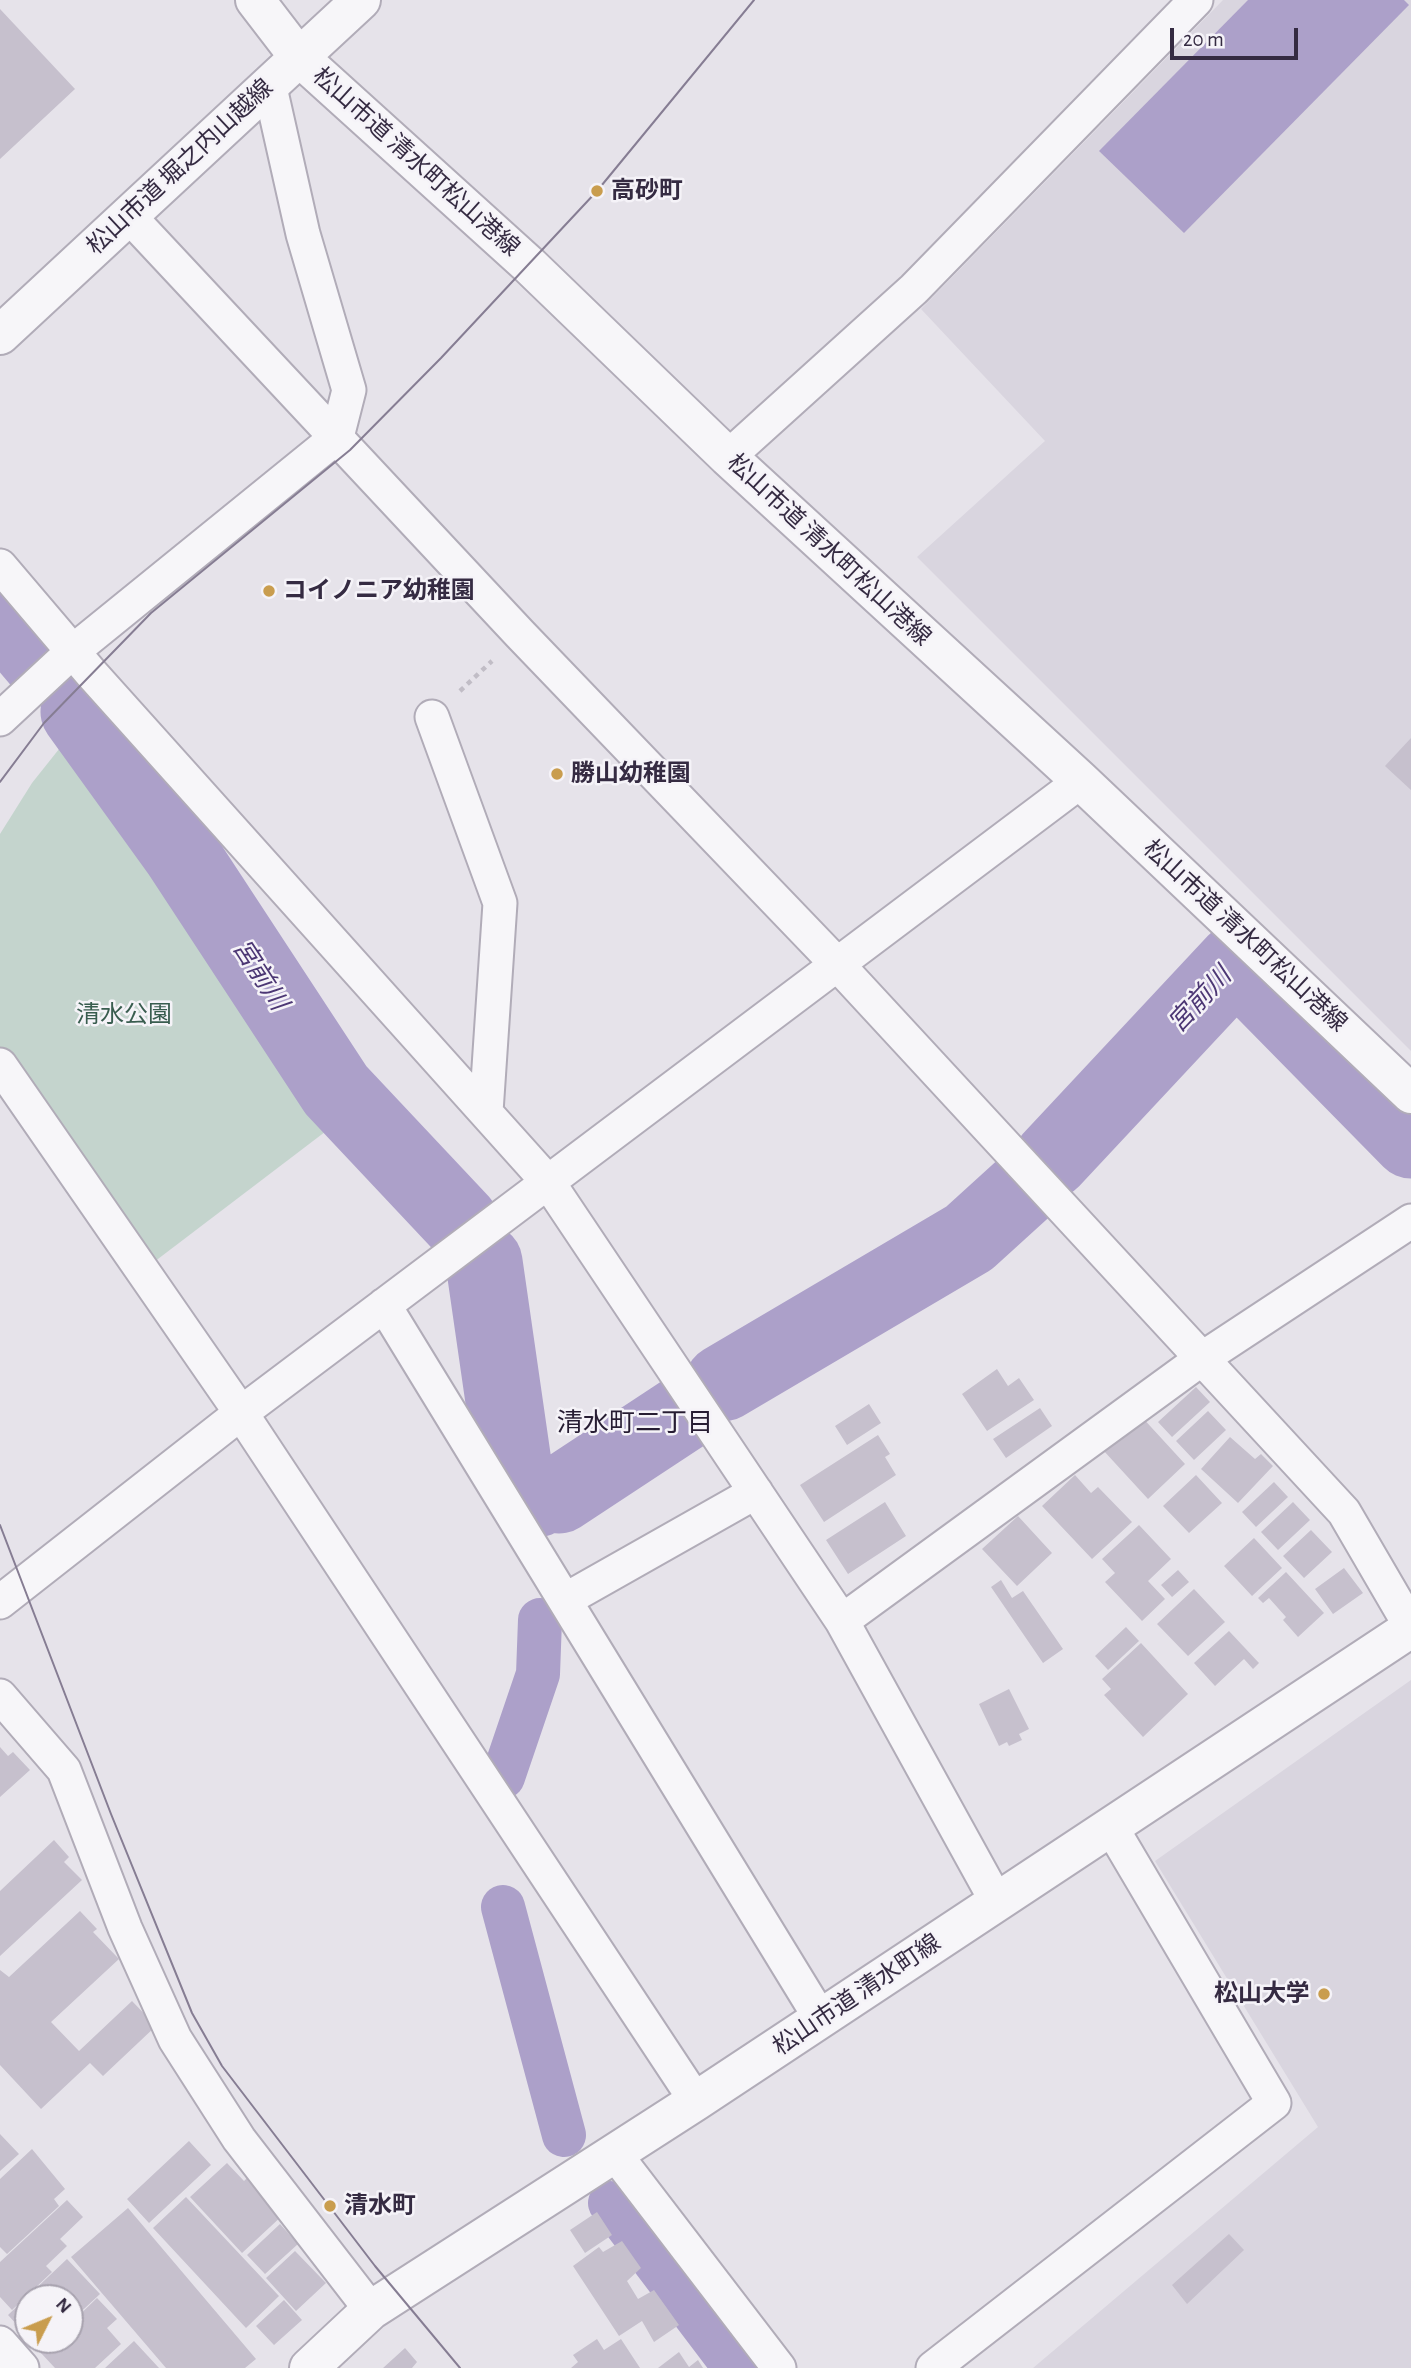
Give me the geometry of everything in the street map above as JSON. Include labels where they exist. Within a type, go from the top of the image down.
[{"type":"street","name":"松山市道 清水町松山港線","points":[[255,0],[298,56],[529,265],[728,457],[1080,781],[1411,1094]]},
{"type":"street","name":"松山市道 堀之内山越線","points":[[0,335],[360,0]]},
{"type":"street","points":[[728,457],[914,289],[1196,0]]},
{"type":"street","points":[[0,719],[72,652],[337,437],[349,390],[303,234],[269,83]]},
{"type":"street","points":[[128,215],[520,634],[837,964],[1200,1360],[1344,1512],[1411,1628]]},
{"type":"street","points":[[0,566],[72,652],[548,1182],[842,1621],[997,1902]]},
{"type":"street","points":[[432,717],[500,903],[486,1112]]},
{"type":"street","points":[[0,1602],[241,1413],[1080,781]]},
{"type":"street","points":[[0,1065],[241,1413],[696,2101]]},
{"type":"street","points":[[842,1621],[1200,1360],[1411,1221]]},
{"type":"street","points":[[384,1305],[821,2019]]},
{"type":"street","points":[[565,1601],[756,1492]]},
{"type":"street","name":"松山市道 清水町線","points":[[309,2368],[372,2310],[821,2019],[1411,1628]]},
{"type":"street","points":[[0,1696],[64,1770],[125,1928],[175,2039],[239,2139],[372,2310]]},
{"type":"street","points":[[933,2368],[1274,2103],[1111,1827]]},
{"type":"street","points":[[615,2154],[779,2368]]},
{"type":"street","points":[[0,2343],[22,2368]]},
{"type":"path","points":[[432,717],[520,634]]},
{"type":"shaded area","points":[[1223,0],[1411,0],[1411,1051],[917,557],[1045,441],[921,309]]},
{"type":"shaded area","points":[[1248,0],[1404,0],[1409,5],[1184,233],[1099,151]]},
{"type":"shaded area","name":"松山大学","points":[[1411,1680],[1411,2368],[1033,2368],[1318,2127],[1155,1861]]},
{"type":"green space","name":"清水公園","points":[[75,729],[342,1119],[154,1262],[0,1051],[0,834],[32,783]]},
{"type":"building","points":[[0,9],[75,89],[0,159]]},
{"type":"building","points":[[1411,738],[1411,790],[1385,766]]},
{"type":"building","points":[[997,1369],[1008,1386],[1019,1378],[1034,1400],[987,1431],[962,1394]]},
{"type":"building","points":[[1196,1387],[1210,1402],[1172,1437],[1158,1422]]},
{"type":"building","points":[[869,1404],[881,1423],[847,1445],[835,1426]]},
{"type":"building","points":[[1040,1408],[1052,1426],[1006,1458],[993,1439]]},
{"type":"building","points":[[1208,1411],[1226,1430],[1194,1460],[1176,1441]]},
{"type":"building","points":[[1140,1415],[1185,1464],[1148,1499],[1103,1450]]},
{"type":"building","points":[[878,1435],[890,1454],[885,1457],[896,1475],[824,1522],[800,1485]]},
{"type":"building","points":[[1230,1437],[1255,1459],[1261,1454],[1273,1466],[1238,1503],[1201,1469]]},
{"type":"building","points":[[1075,1475],[1091,1493],[1098,1487],[1132,1522],[1092,1559],[1042,1506]]},
{"type":"building","points":[[1196,1475],[1222,1503],[1189,1533],[1163,1506]]},
{"type":"building","points":[[1274,1482],[1288,1497],[1256,1527],[1242,1512]]},
{"type":"building","points":[[885,1502],[906,1536],[848,1574],[826,1540]]},
{"type":"building","points":[[1293,1502],[1310,1520],[1278,1550],[1261,1532]]},
{"type":"building","points":[[1018,1516],[1052,1553],[1017,1586],[982,1549]]},
{"type":"building","points":[[1139,1525],[1171,1559],[1148,1581],[1165,1599],[1142,1621],[1105,1582],[1115,1573],[1102,1559]]},
{"type":"building","points":[[1311,1530],[1332,1552],[1304,1578],[1283,1556]]},
{"type":"building","points":[[1254,1538],[1282,1568],[1252,1596],[1224,1566]]},
{"type":"building","points":[[1344,1568],[1363,1593],[1333,1614],[1315,1589]]},
{"type":"building","points":[[1178,1570],[1189,1582],[1172,1597],[1161,1585]]},
{"type":"building","points":[[1286,1572],[1324,1613],[1298,1637],[1283,1620],[1286,1617],[1269,1598],[1263,1603],[1258,1598]]},
{"type":"building","points":[[1001,1580],[1012,1598],[1023,1591],[1063,1649],[1043,1663],[991,1587]]},
{"type":"building","points":[[1194,1589],[1225,1622],[1188,1656],[1157,1624]]},
{"type":"building","points":[[1126,1627],[1139,1641],[1108,1670],[1095,1656]]},
{"type":"building","points":[[1229,1631],[1259,1663],[1253,1669],[1244,1659],[1215,1686],[1194,1663]]},
{"type":"building","points":[[1141,1643],[1188,1694],[1143,1737],[1104,1695],[1111,1689],[1102,1679]]},
{"type":"building","points":[[1009,1689],[1029,1729],[1019,1734],[1022,1740],[1009,1746],[1007,1742],[999,1746],[979,1704]]},
{"type":"building","points":[[0,1747],[8,1756],[13,1752],[30,1770],[0,1797]]},
{"type":"building","points":[[54,1840],[69,1857],[64,1862],[82,1880],[0,1956],[0,1891]]},
{"type":"building","points":[[80,1911],[97,1929],[93,1932],[119,1959],[51,2022],[79,2051],[132,2001],[156,2026],[103,2076],[90,2063],[41,2109],[0,2065],[0,1970],[9,1977]]},
{"type":"building","points":[[0,2134],[19,2154],[0,2171]]},
{"type":"building","points":[[189,2141],[211,2165],[149,2223],[127,2199]]},
{"type":"building","points":[[32,2149],[65,2189],[54,2199],[59,2206],[7,2254],[0,2247],[0,2179]]},
{"type":"building","points":[[227,2163],[244,2181],[249,2176],[284,2214],[242,2253],[190,2197]]},
{"type":"building","points":[[186,2197],[279,2296],[246,2328],[153,2228]]},
{"type":"building","points":[[67,2200],[83,2217],[60,2239],[67,2246],[46,2266],[52,2272],[39,2284],[14,2284],[12,2310],[0,2297],[0,2262]]},
{"type":"building","points":[[128,2208],[256,2359],[245,2368],[166,2368],[71,2257]]},
{"type":"building","points":[[597,2212],[612,2235],[585,2253],[570,2230]]},
{"type":"building","points":[[280,2224],[298,2244],[265,2274],[247,2255]]},
{"type":"building","points":[[1229,2234],[1244,2250],[1187,2304],[1172,2285]]},
{"type":"building","points":[[622,2241],[641,2268],[627,2281],[638,2299],[654,2290],[679,2325],[654,2342],[642,2321],[619,2336],[573,2266],[599,2247],[603,2252]]},
{"type":"building","points":[[295,2251],[326,2283],[296,2311],[266,2278]]},
{"type":"building","points":[[67,2259],[100,2294],[84,2309],[84,2284],[41,2284]]},
{"type":"building","points":[[97,2298],[117,2319],[107,2328],[121,2344],[95,2368],[55,2368],[42,2354],[84,2354],[84,2311]]},
{"type":"building","points":[[284,2300],[302,2320],[274,2345],[256,2326]]},
{"type":"building","points":[[14,2309],[14,2322],[8,2315]]},
{"type":"building","points":[[597,2339],[604,2350],[621,2339],[640,2368],[571,2368],[578,2362],[573,2355]]},
{"type":"building","points":[[134,2341],[159,2368],[105,2368]]},
{"type":"building","points":[[405,2348],[417,2362],[412,2368],[383,2368]]},
{"type":"building","points":[[679,2352],[689,2367],[698,2360],[703,2368],[658,2368]]},
{"type":"waterway","name":"宮前川","points":[[0,613],[44,665]]},
{"type":"waterway","name":"宮前川","points":[[79,712],[180,852],[336,1090],[461,1223]]},
{"type":"waterway","name":"宮前川","points":[[1051,1160],[1236,962],[1411,1140]]},
{"type":"waterway","name":"宮前川","points":[[723,1383],[969,1238],[1024,1188]]},
{"type":"waterway","name":"宮前川","points":[[484,1262],[515,1477],[537,1499]]},
{"type":"waterway","name":"宮前川","points":[[559,1495],[682,1414]]},
{"type":"waterway","points":[[515,1477],[524,1520]]},
{"type":"waterway","points":[[503,1777],[538,1674],[540,1620]]},
{"type":"waterway","points":[[503,1907],[564,2135]]},
{"type":"waterway","points":[[610,2203],[735,2368]]},
{"type":"tram line","points":[[0,782],[44,723],[151,613],[350,450],[441,358],[597,191],[754,0]]},
{"type":"tram line","points":[[0,1525],[111,1814],[192,2013],[222,2066],[375,2266],[460,2368]]},
{"type":"place","name":"高砂町","points":[[597,191]]},
{"type":"place","name":"コイノニア幼稚園","points":[[269,591]]},
{"type":"place","name":"勝山幼稚園","points":[[557,774]]},
{"type":"place","name":"松山大学","points":[[1324,1994]]},
{"type":"place","name":"清水町","points":[[330,2206]]},
{"type":"district","name":"清水町二丁目","points":[[635,1423]]}]
